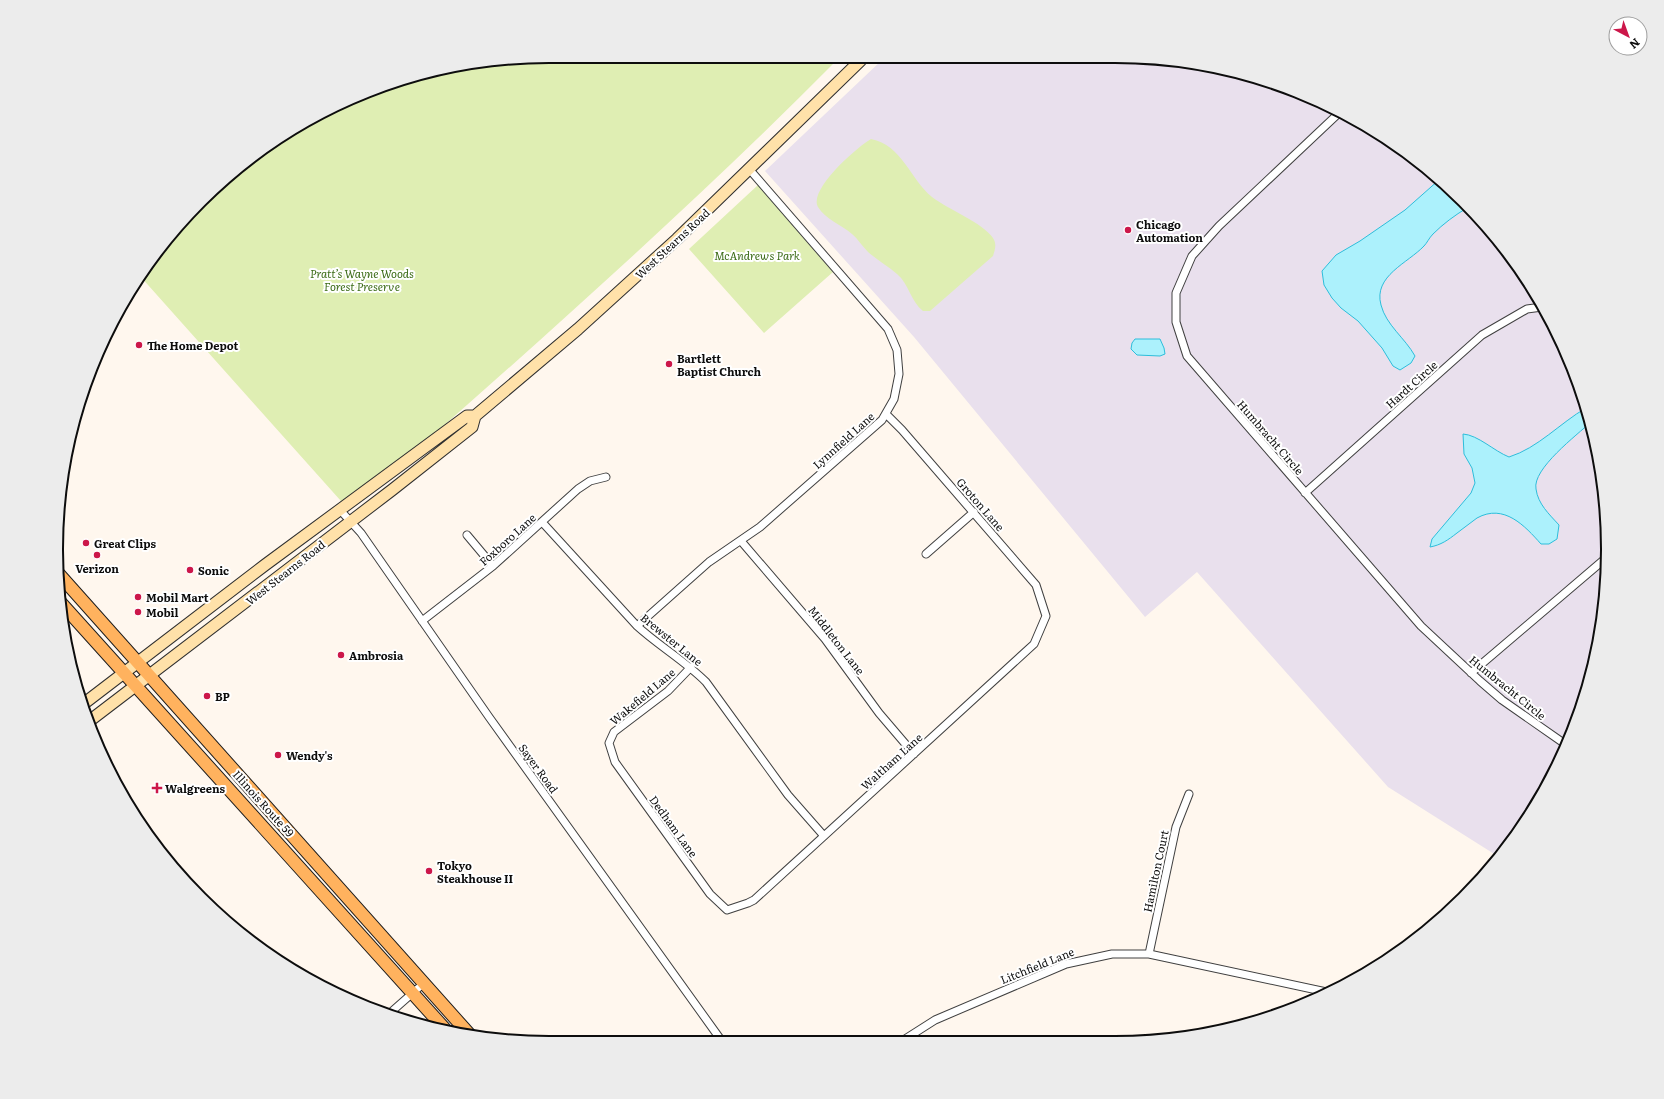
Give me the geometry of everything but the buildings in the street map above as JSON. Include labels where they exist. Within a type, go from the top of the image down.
[{"type":"main road","name":"West Stearns Road","points":[[93,718],[351,522],[472,427],[475,416],[628,284],[750,170],[858,63]]},
{"type":"main road","name":"West Stearns Road","points":[[87,701],[467,416],[475,416]]},
{"type":"main road","name":"Illinois Route 59","points":[[64,580],[151,675],[464,1028]]},
{"type":"main road","name":"Illinois Route 59","points":[[67,609],[440,1023]]},
{"type":"street","name":"Humbracht Circle","points":[[1336,116],[1219,226],[1192,256],[1176,293],[1176,322],[1187,356],[1407,612],[1471,673],[1502,700],[1562,741]]},
{"type":"street","name":"Lynnfield Lane","points":[[637,626],[709,562],[742,541],[760,527],[868,434],[886,414],[897,391],[900,374],[897,350],[892,335],[874,312],[750,170]]},
{"type":"street","name":"Hardt Circle","points":[[1305,493],[1482,335],[1527,309],[1537,308]]},
{"type":"street","name":"Groton Lane","points":[[886,414],[902,430],[1032,580],[1039,591],[1046,616]]},
{"type":"street","name":"Foxboro Lane","points":[[422,621],[493,566],[578,489],[590,481],[606,477]]},
{"type":"street","name":"Sayer Road","points":[[340,510],[361,533],[422,621],[718,1036]]},
{"type":"street","points":[[926,554],[974,512]]},
{"type":"street","name":"Brewster Lane","points":[[542,522],[637,626],[654,642],[691,667],[712,689],[788,795],[824,836]]},
{"type":"street","points":[[467,535],[493,566]]},
{"type":"street","name":"Middleton Lane","points":[[742,541],[825,639],[879,714],[914,754]]},
{"type":"street","points":[[1471,673],[1601,563]]},
{"type":"street","name":"Waltham Lane","points":[[735,907],[754,900],[1029,650],[1037,639],[1046,616]]},
{"type":"street","name":"Wakefield Lane","points":[[609,742],[614,732],[668,691],[691,667]]},
{"type":"street","name":"Dedham Lane","points":[[609,742],[615,762],[710,894],[727,910],[735,907]]},
{"type":"street","name":"Hamilton Court","points":[[1149,954],[1176,827],[1189,794]]},
{"type":"street","name":"Litchfield Lane","points":[[910,1036],[935,1020],[1066,964],[1098,956],[1149,954],[1320,991]]},
{"type":"street","points":[[393,1010],[424,983]]},
{"type":"shaded area","points":[[879,63],[1146,64],[1209,72],[1240,80],[1301,100],[1330,113],[1385,145],[1411,164],[1459,205],[1500,253],[1519,279],[1551,334],[1575,393],[1584,424],[1592,455],[1600,518],[1601,550],[1597,613],[1592,644],[1575,706],[1551,765],[1536,793],[1519,820],[1494,854],[1388,787],[1197,572],[1145,617],[914,337],[765,171]]},
{"type":"green space","name":"Pratt’s Wayne Woods Forest Preserve","points":[[550,63],[834,63],[778,119],[658,233],[535,345],[349,510],[144,281],[164,253],[205,205],[253,164],[279,145],[334,113],[393,89],[455,72],[486,67]]},
{"type":"green space","points":[[871,139],[882,142],[891,148],[924,190],[939,202],[973,221],[988,232],[995,242],[993,256],[930,311],[923,311],[897,274],[868,252],[852,234],[825,215],[818,207],[817,200],[820,190],[827,180],[845,160]]},
{"type":"green space","name":"McAndrews Park","points":[[758,185],[833,272],[764,333],[689,249]]},
{"type":"water","points":[[1435,184],[1464,210],[1441,227],[1424,246],[1387,278],[1382,286],[1380,295],[1383,312],[1415,356],[1411,363],[1400,370],[1393,366],[1382,348],[1358,321],[1341,308],[1332,298],[1324,285],[1322,271],[1336,255],[1360,241],[1405,210]]},
{"type":"water","points":[[1135,339],[1160,339],[1165,354],[1160,356],[1137,355],[1131,349],[1132,343]]},
{"type":"water","points":[[1580,411],[1585,427],[1548,462],[1537,481],[1536,489],[1539,499],[1544,508],[1559,525],[1557,539],[1549,544],[1541,544],[1521,524],[1505,515],[1496,513],[1487,514],[1477,518],[1447,540],[1430,547],[1432,539],[1471,493],[1475,483],[1472,468],[1464,454],[1463,434],[1480,440],[1509,457],[1530,448]]},
{"type":"place","name":"Chicago Automation","points":[[1128,230]]},
{"type":"place","name":"The Home Depot","points":[[139,345]]},
{"type":"place","name":"Bartlett Baptist Church","points":[[669,364]]},
{"type":"place","name":"Great Clips","points":[[86,543]]},
{"type":"place","name":"Verizon","points":[[97,555]]},
{"type":"place","name":"Sonic","points":[[190,570]]},
{"type":"place","name":"Mobil Mart","points":[[138,597]]},
{"type":"place","name":"Mobil","points":[[138,612]]},
{"type":"place","name":"Ambrosia","points":[[341,655]]},
{"type":"place","name":"BP","points":[[207,696]]},
{"type":"place","name":"Wendy's","points":[[278,755]]},
{"type":"place","name":"Walgreens","points":[[157,788]]},
{"type":"place","name":"Tokyo Steakhouse II","points":[[429,871]]}]
